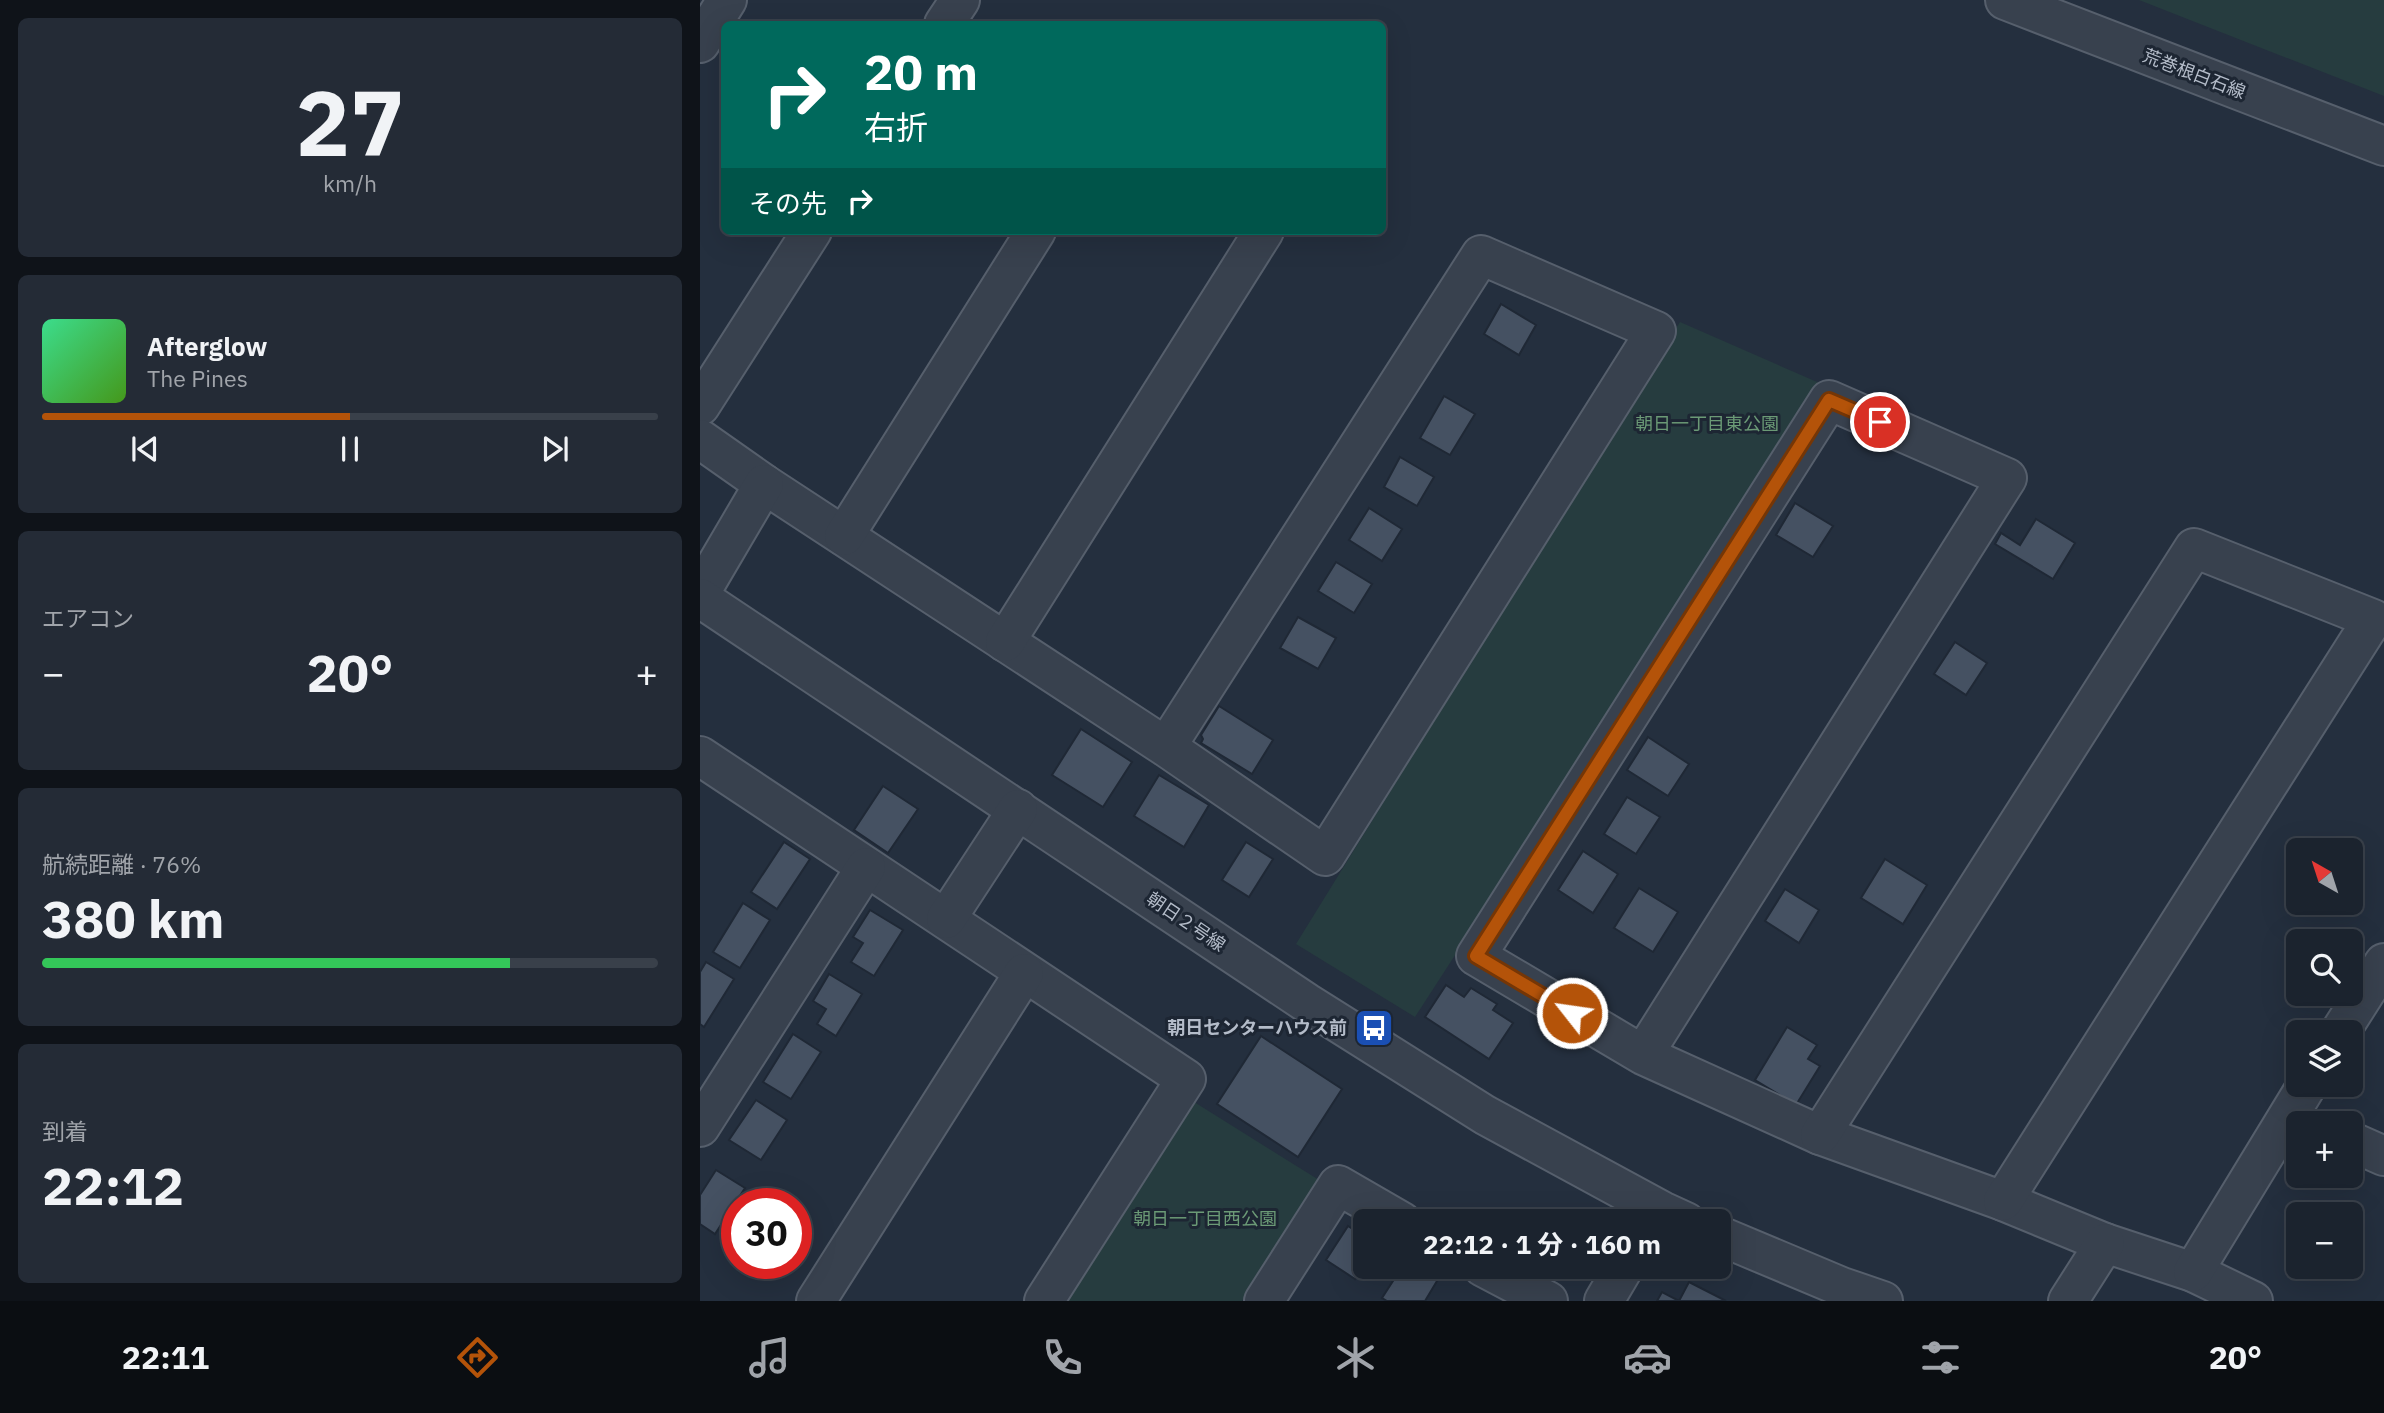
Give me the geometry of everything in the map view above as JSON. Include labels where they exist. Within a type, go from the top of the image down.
[{"type":"street","points":[[700,43],[727,0]]},
{"type":"street","points":[[946,21],[960,0]]},
{"type":"street","name":"荒巻根白石線","points":[[2005,0],[2384,146]]},
{"type":"street","points":[[700,406],[809,235]]},
{"type":"street","points":[[844,536],[1034,235]]},
{"type":"street","points":[[1005,642],[1261,235]]},
{"type":"street","points":[[700,439],[764,484],[1166,747],[1325,856],[1656,331],[1481,255],[1166,747]]},
{"type":"street","points":[[1643,1055],[2007,478],[1829,400],[1476,956],[1643,1055],[1820,1135],[2003,1201],[2105,1242],[2193,1272],[2253,1301]]},
{"type":"street","points":[[700,593],[764,484]]},
{"type":"street","points":[[1820,1135],[2194,548],[2373,619],[2003,1201]]},
{"type":"street","name":"朝日２号線","points":[[700,598],[1307,1003],[1485,1115],[1651,1209]]},
{"type":"street","points":[[702,761],[1186,1079],[1044,1301]]},
{"type":"street","points":[[946,919],[1018,809]]},
{"type":"street","points":[[700,1127],[866,867]]},
{"type":"street","points":[[2348,1020],[2384,963]]},
{"type":"street","points":[[816,1301],[1024,973]]},
{"type":"street","points":[[2193,1272],[2303,1107]]},
{"type":"street","points":[[2363,1147],[2384,1156]]},
{"type":"street","points":[[1264,1301],[1338,1185],[1380,1209]]},
{"type":"street","points":[[1731,1240],[1842,1287],[1883,1301]]},
{"type":"street","points":[[2068,1301],[2105,1242]]},
{"type":"street","points":[[1604,1301],[1617,1279]]},
{"type":"street","points":[[1492,1282],[1548,1301]]},
{"type":"green space","points":[[2139,0],[2384,0],[2384,96]]},
{"type":"green space","name":"朝日一丁目東公園","points":[[1680,322],[1824,385],[1415,1017],[1296,944]]},
{"type":"green space","name":"朝日一丁目西公園","points":[[1191,1100],[1319,1180],[1242,1301],[1062,1301]]},
{"type":"building","points":[[1501,304],[1536,325],[1519,355],[1484,334]]},
{"type":"building","points":[[1444,396],[1475,414],[1450,455],[1420,438]]},
{"type":"building","points":[[1400,457],[1434,477],[1417,506],[1384,487]]},
{"type":"building","points":[[1795,503],[1833,526],[1813,557],[1776,535]]},
{"type":"building","points":[[1369,508],[1402,529],[1382,561],[1349,540]]},
{"type":"building","points":[[2036,519],[2075,543],[2053,579],[1995,544],[2001,533],[2020,545]]},
{"type":"building","points":[[1336,562],[1372,584],[1354,613],[1318,591]]},
{"type":"building","points":[[1298,617],[1336,638],[1318,669],[1280,648]]},
{"type":"building","points":[[1955,642],[1987,663],[1966,695],[1934,674]]},
{"type":"building","points":[[1219,706],[1273,740],[1252,774],[1201,743],[1201,735]]},
{"type":"building","points":[[1081,729],[1132,762],[1103,807],[1052,775]]},
{"type":"building","points":[[1648,737],[1689,764],[1668,796],[1627,770]]},
{"type":"building","points":[[1159,775],[1209,805],[1184,847],[1134,816]]},
{"type":"building","points":[[883,786],[918,809],[888,853],[854,830]]},
{"type":"building","points":[[1627,797],[1660,817],[1636,854],[1604,834]]},
{"type":"building","points":[[784,842],[810,859],[777,909],[751,892]]},
{"type":"building","points":[[1246,842],[1273,859],[1249,897],[1222,880]]},
{"type":"building","points":[[1583,851],[1618,874],[1593,913],[1558,890]]},
{"type":"building","points":[[1885,859],[1927,885],[1903,924],[1861,898]]},
{"type":"building","points":[[1639,888],[1678,912],[1653,952],[1614,928]]},
{"type":"building","points":[[1785,889],[1819,910],[1799,943],[1765,921]]},
{"type":"building","points":[[743,903],[770,920],[740,968],[713,952]]},
{"type":"building","points":[[870,910],[903,930],[874,976],[851,962],[863,943],[853,937]]},
{"type":"building","points":[[706,962],[734,979],[704,1027],[700,1024],[700,972]]},
{"type":"building","points":[[829,974],[862,994],[836,1036],[817,1024],[826,1009],[813,1001]]},
{"type":"building","points":[[1446,985],[1464,997],[1471,988],[1497,1004],[1493,1010],[1513,1023],[1489,1059],[1425,1017]]},
{"type":"building","points":[[1787,1027],[1817,1045],[1808,1059],[1820,1066],[1796,1105],[1755,1080]]},
{"type":"building","points":[[793,1034],[821,1052],[791,1099],[763,1082]]},
{"type":"building","points":[[1261,1036],[1342,1089],[1298,1157],[1217,1104]]},
{"type":"building","points":[[756,1100],[787,1120],[761,1160],[729,1140]]},
{"type":"building","points":[[716,1170],[745,1188],[721,1188],[721,1225],[715,1234],[700,1224],[700,1195]]},
{"type":"building","points":[[1348,1226],[1353,1229],[1353,1278],[1326,1260]]},
{"type":"building","points":[[1394,1279],[1438,1279],[1425,1301],[1387,1301],[1382,1298]]},
{"type":"building","points":[[1689,1282],[1726,1301],[1679,1301]]},
{"type":"building","points":[[1662,1292],[1679,1301],[1657,1301]]},
{"type":"place","name":"朝日センターハウス前","points":[[1374,1028]]},
{"type":"route","points":[[1572,1013],[1476,956],[1829,400],[1880,422]]}]
